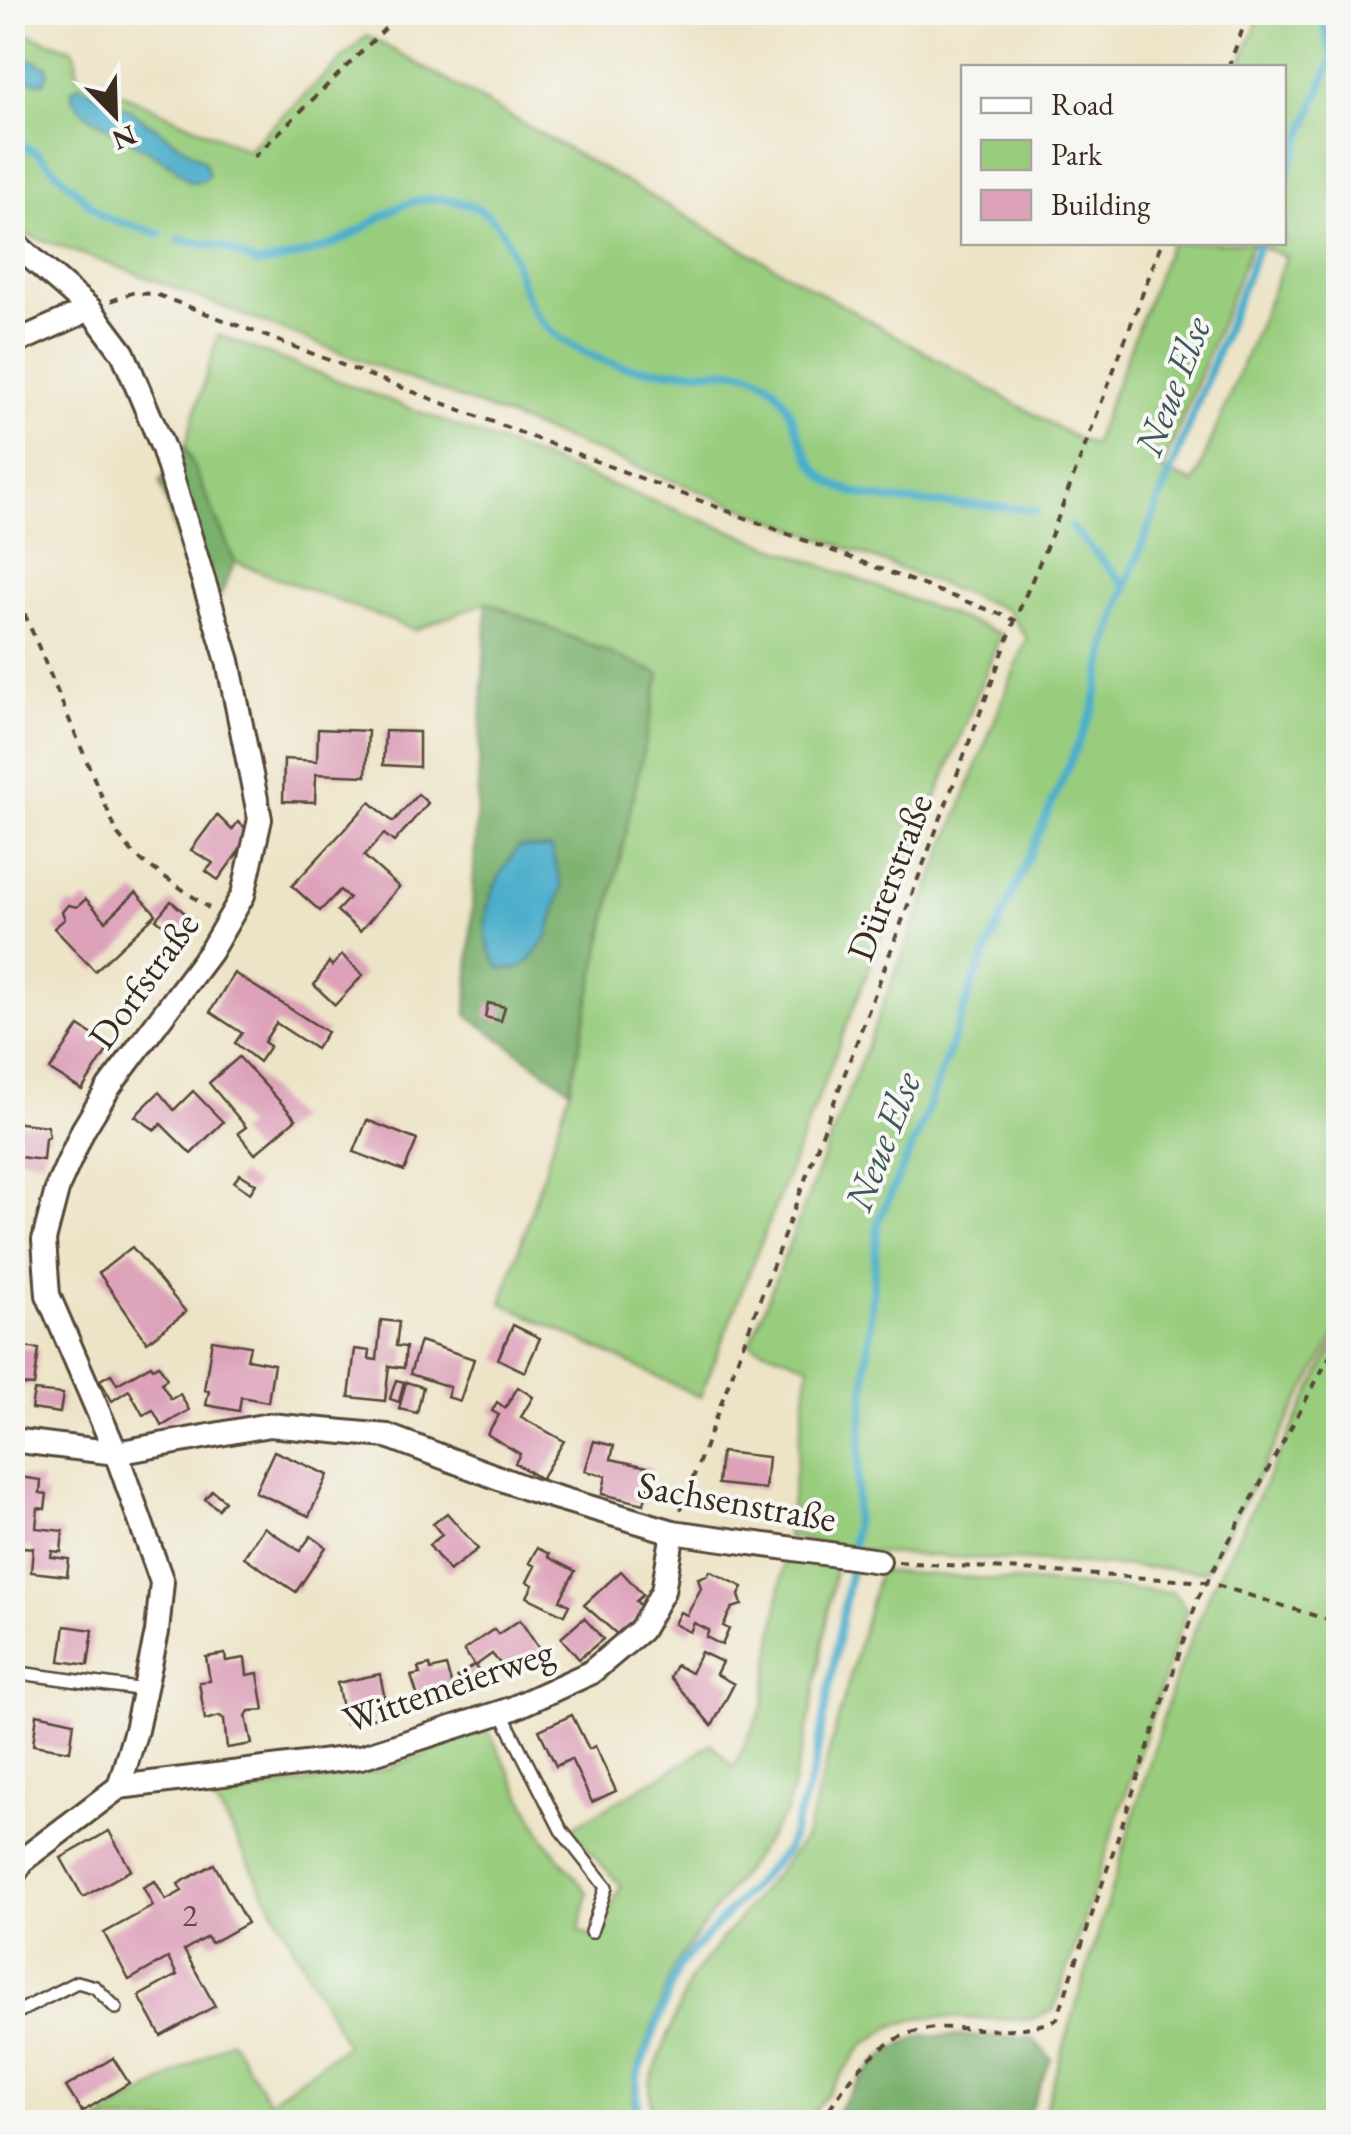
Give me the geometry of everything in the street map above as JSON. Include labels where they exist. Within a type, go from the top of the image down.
[{"type":"street","name":"Dorfstraße","points":[[12,245],[90,310],[123,353],[163,448],[228,661],[260,819],[243,895],[229,922],[109,1087],[83,1130],[58,1186],[44,1240],[48,1295],[116,1453],[162,1582],[157,1632],[119,1787]]},
{"type":"street","points":[[12,344],[90,310]]},
{"type":"street","name":"Sachsenstraße","points":[[12,1440],[116,1453],[269,1425],[386,1436],[530,1490],[673,1532],[879,1560]]},
{"type":"street","name":"Wittemeierweg","points":[[119,1787],[361,1757],[501,1712],[590,1673],[640,1630],[663,1592],[673,1532]]},
{"type":"street","points":[[12,1877],[24,1860],[119,1787]]},
{"type":"lane","points":[[12,1672],[144,1690]]},
{"type":"lane","points":[[501,1712],[560,1830],[606,1888],[591,1932]]},
{"type":"lane","points":[[12,2015],[77,1982],[95,1987],[116,2008]]},
{"type":"path","points":[[254,157],[402,12]]},
{"type":"path","points":[[1229,65],[1249,12]]},
{"type":"path","name":"Dürerstraße","points":[[673,1532],[1015,620],[1053,532],[1161,245]]},
{"type":"path","points":[[90,310],[132,294],[155,294],[1015,620]]},
{"type":"path","points":[[12,584],[118,834],[135,856],[229,922]]},
{"type":"path","points":[[821,2122],[871,2056],[901,2036],[928,2028],[1036,2028],[1057,2019],[1198,1598],[1338,1340]]},
{"type":"path","name":"Sachsenstraße","points":[[879,1560],[1208,1582],[1338,1624]]},
{"type":"green space","points":[[1261,13],[1338,13],[1338,1330],[1206,1571],[879,1553],[787,1537],[809,1365],[750,1344],[1027,638],[1007,610],[130,271],[13,230],[12,29],[74,50],[78,74],[247,150],[367,35],[1093,445],[1169,245],[1251,245],[1162,470],[1194,483],[1286,257],[1257,245],[1286,245],[1286,65],[1240,65]]},
{"type":"green space","points":[[218,335],[1001,634],[700,1397],[502,1303],[570,1089],[659,674],[487,602],[415,630],[235,562],[185,447]]},
{"type":"green space","points":[[185,447],[235,562],[205,630],[160,481]]},
{"type":"green space","points":[[487,602],[660,674],[570,1089],[467,1015]]},
{"type":"green space","points":[[1338,1337],[1336,2122],[1041,2122],[1173,1685],[1209,1594]]},
{"type":"green space","points":[[785,1556],[836,1563],[810,1718],[786,1813],[674,1966],[634,2077],[633,2122],[97,2122],[231,2040],[269,2101],[346,2045],[211,1798],[383,1770],[488,1730],[545,1840],[588,1893],[579,1931],[597,1939],[621,1886],[569,1829],[711,1743],[734,1768],[764,1704]]},
{"type":"green space","points":[[879,1571],[1172,1592],[1187,1609],[1054,2010],[1029,2020],[922,2017],[891,2027],[864,2045],[806,2122],[651,2122],[650,2082],[690,1979],[806,1836]]},
{"type":"green space","points":[[923,2035],[1032,2038],[1051,2059],[1025,2122],[829,2122],[879,2060]]},
{"type":"water","points":[[13,52],[47,66],[43,83],[13,77]]},
{"type":"water","points":[[79,85],[130,110],[204,161],[209,174],[203,181],[190,182],[173,166],[86,114],[72,98],[72,90]]},
{"type":"water","points":[[519,847],[551,849],[562,886],[548,936],[531,960],[517,969],[500,968],[487,937],[488,905],[500,875]]},
{"type":"building","points":[[318,729],[368,731],[366,776],[316,774],[315,802],[283,801],[284,759],[317,761]]},
{"type":"building","points":[[385,731],[419,732],[419,767],[383,765]]},
{"type":"building","points":[[418,794],[428,803],[394,842],[384,834],[364,856],[399,887],[360,931],[337,911],[349,898],[340,890],[320,911],[292,886],[370,802],[393,822]]},
{"type":"building","points":[[217,815],[232,830],[238,822],[252,833],[218,880],[206,871],[213,863],[191,850]]},
{"type":"building","points":[[136,892],[156,914],[95,971],[54,928],[65,919],[62,912],[68,905],[77,907],[86,899],[106,921]]},
{"type":"building","points":[[171,901],[194,921],[180,938],[156,919]]},
{"type":"building","points":[[342,955],[363,975],[335,1005],[314,985],[329,962],[332,966]]},
{"type":"building","points":[[234,973],[327,1032],[316,1049],[276,1023],[264,1042],[270,1046],[259,1062],[235,1043],[242,1033],[210,1012]]},
{"type":"building","points":[[488,1003],[505,1007],[501,1021],[485,1017]]},
{"type":"building","points":[[79,1026],[110,1046],[82,1090],[50,1070]]},
{"type":"building","points":[[239,1057],[296,1119],[255,1154],[238,1133],[246,1127],[209,1083]]},
{"type":"building","points":[[193,1091],[223,1122],[191,1154],[161,1124],[155,1130],[135,1116],[159,1092],[174,1110]]},
{"type":"building","points":[[367,1120],[417,1140],[404,1171],[354,1152]]},
{"type":"building","points":[[12,1122],[47,1126],[49,1136],[45,1138],[43,1160],[12,1156]]},
{"type":"building","points":[[240,1174],[256,1184],[250,1193],[234,1182]]},
{"type":"building","points":[[132,1247],[186,1312],[147,1342],[99,1273]]},
{"type":"building","points":[[381,1320],[399,1322],[396,1346],[406,1347],[404,1368],[389,1366],[385,1401],[349,1397],[355,1349],[370,1351],[369,1359],[377,1360]]},
{"type":"building","points":[[513,1325],[540,1338],[525,1372],[498,1359]]},
{"type":"building","points":[[212,1340],[250,1346],[247,1359],[274,1364],[268,1402],[241,1397],[239,1411],[206,1405],[209,1391],[204,1390]]},
{"type":"building","points":[[420,1341],[474,1359],[460,1401],[447,1397],[450,1387],[410,1374]]},
{"type":"building","points":[[12,1346],[39,1349],[34,1386],[21,1385],[15,1403],[12,1403]]},
{"type":"building","points":[[151,1365],[159,1365],[167,1379],[161,1383],[171,1399],[180,1394],[189,1410],[162,1426],[153,1410],[143,1415],[129,1390],[112,1401],[100,1380],[111,1374],[117,1384]]},
{"type":"building","points":[[396,1380],[404,1382],[399,1402],[390,1399]]},
{"type":"building","points":[[406,1382],[423,1387],[417,1413],[399,1409]]},
{"type":"building","points":[[518,1387],[533,1397],[521,1417],[564,1441],[541,1479],[515,1463],[520,1454],[487,1434],[499,1415],[492,1411],[497,1402],[505,1408]]},
{"type":"building","points":[[34,1391],[63,1394],[60,1413],[31,1409]]},
{"type":"building","points":[[594,1441],[614,1446],[611,1459],[652,1468],[644,1504],[602,1494],[606,1476],[585,1471]]},
{"type":"building","points":[[274,1451],[328,1475],[309,1516],[255,1492]]},
{"type":"building","points":[[721,1452],[768,1457],[765,1489],[718,1484]]},
{"type":"building","points":[[12,1476],[41,1480],[40,1493],[47,1494],[45,1509],[38,1508],[36,1528],[63,1531],[61,1552],[52,1551],[51,1557],[69,1559],[67,1576],[31,1572],[33,1548],[12,1546]]},
{"type":"building","points":[[212,1490],[225,1501],[218,1509],[205,1499]]},
{"type":"building","points":[[447,1513],[478,1549],[449,1571],[429,1545],[442,1535],[433,1524]]},
{"type":"building","points":[[264,1527],[300,1551],[311,1536],[326,1547],[296,1592],[244,1557]]},
{"type":"building","points":[[537,1548],[575,1571],[560,1600],[569,1605],[564,1615],[527,1597],[533,1585],[527,1582],[535,1566],[529,1563]]},
{"type":"building","points":[[621,1571],[643,1595],[636,1601],[645,1610],[618,1635],[584,1605]]},
{"type":"building","points":[[710,1571],[743,1587],[739,1595],[742,1605],[732,1608],[723,1626],[729,1629],[722,1645],[706,1637],[709,1630],[694,1623],[690,1632],[674,1624],[680,1612],[687,1615],[701,1588],[698,1578]]},
{"type":"building","points":[[584,1618],[603,1639],[579,1659],[561,1638]]},
{"type":"building","points":[[520,1620],[541,1652],[508,1673],[492,1654],[475,1666],[486,1683],[469,1695],[457,1677],[474,1665],[464,1650],[494,1629],[498,1634]]},
{"type":"building","points":[[65,1626],[93,1630],[88,1665],[60,1661]]},
{"type":"building","points":[[701,1652],[722,1662],[716,1674],[734,1684],[712,1726],[670,1677],[676,1665],[691,1673]]},
{"type":"building","points":[[225,1654],[226,1661],[245,1658],[247,1675],[258,1673],[264,1710],[249,1711],[246,1716],[252,1744],[227,1748],[224,1719],[220,1716],[205,1720],[199,1682],[210,1681],[206,1657]]},
{"type":"building","points":[[430,1665],[431,1670],[446,1666],[455,1696],[421,1706],[411,1676],[420,1674],[418,1668]]},
{"type":"building","points":[[380,1674],[388,1715],[345,1723],[337,1683]]},
{"type":"building","points":[[37,1714],[74,1722],[70,1751],[33,1745]]},
{"type":"building","points":[[572,1715],[589,1749],[595,1746],[616,1791],[592,1802],[571,1759],[556,1766],[539,1730]]},
{"type":"building","points":[[109,1831],[131,1870],[83,1897],[61,1858]]},
{"type":"building","points":[[214,1864],[247,1923],[211,1943],[207,1937],[184,1950],[215,2006],[161,2036],[139,1996],[177,1975],[168,1958],[129,1980],[104,1933],[153,1906],[143,1887],[155,1881],[166,1900],[182,1891],[178,1884]]},
{"type":"building","points":[[113,2058],[129,2083],[82,2112],[66,2087]]},
{"type":"waterway","points":[[1320,12],[1333,56]]},
{"type":"waterway","name":"Neue Else","points":[[1286,177],[1338,45]]},
{"type":"waterway","points":[[12,140],[38,153],[103,217],[160,234]]},
{"type":"waterway","points":[[179,240],[221,246],[258,264],[328,246],[412,202],[441,199],[472,206],[492,218],[505,236],[540,320],[579,349],[630,367],[739,371],[767,381],[788,407],[816,468],[846,490],[897,501],[1036,511]]},
{"type":"waterway","name":"Neue Else","points":[[638,2122],[637,2078],[678,1967],[787,1849],[814,1770],[851,1568],[878,1222],[922,1125],[973,984],[1094,708],[1126,586],[1259,245]]},
{"type":"waterway","points":[[1071,527],[1126,586]]}]
